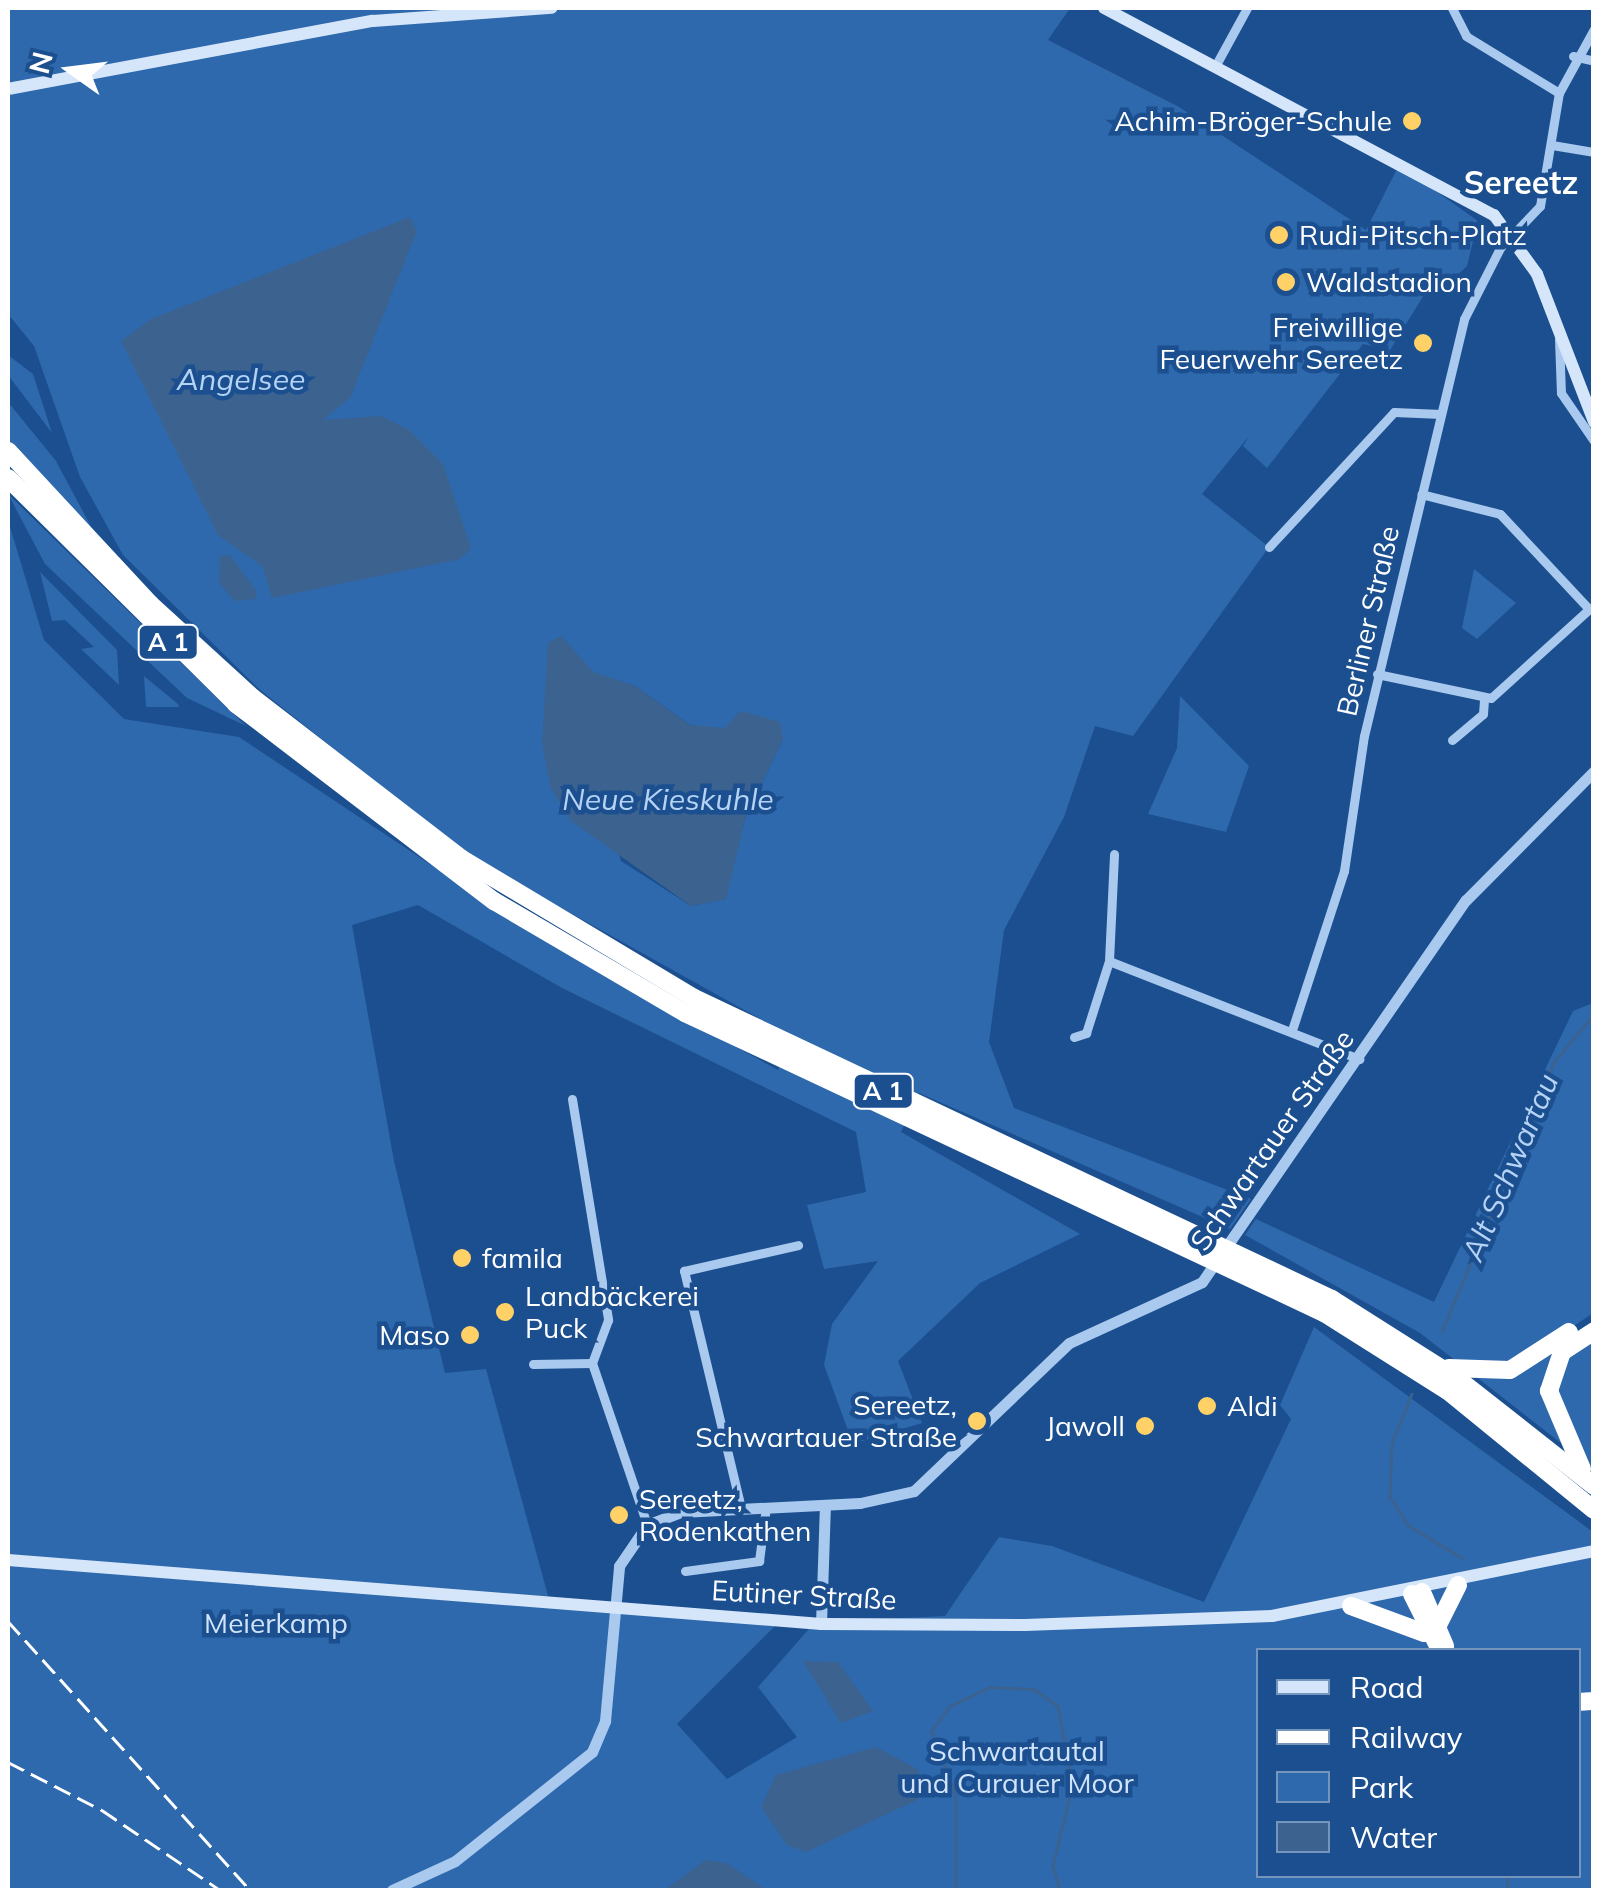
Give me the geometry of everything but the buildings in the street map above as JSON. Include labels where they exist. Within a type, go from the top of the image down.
[{"type":"highway","name":"A 1","points":[[8,451],[150,604],[253,698],[407,820],[572,940]]},
{"type":"highway","name":"A 1","points":[[8,478],[134,611],[326,779],[572,940],[1199,1241],[1250,1257],[1438,1366],[1593,1486]]},
{"type":"highway","name":"A 1","points":[[1199,1241],[1233,1268],[1403,1359],[1594,1510]]},
{"type":"highway","points":[[1438,1366],[1510,1370],[1594,1327]]},
{"type":"highway","points":[[1593,1486],[1550,1391],[1562,1352],[1594,1327]]},
{"type":"highway","points":[[1572,1491],[1594,1520]]},
{"type":"highway","points":[[1433,1639],[1458,1584]]},
{"type":"highway","points":[[1417,1593],[1433,1639]]},
{"type":"highway","points":[[1351,1606],[1433,1639]]},
{"type":"main road","points":[[8,89],[373,20],[552,8]]},
{"type":"main road","points":[[1104,8],[1218,62],[1464,193],[1514,236],[1594,422]]},
{"type":"main road","name":"Eutiner Straße","points":[[8,1560],[821,1624],[1194,1622],[1351,1606],[1594,1551]]},
{"type":"street","points":[[1218,62],[1247,8]]},
{"type":"street","points":[[1452,8],[1466,36],[1560,93]]},
{"type":"street","name":"Berliner Straße","points":[[1293,1027],[1344,871],[1378,674],[1464,319],[1514,236],[1546,192],[1560,93],[1573,56],[1594,29]]},
{"type":"street","points":[[1573,56],[1594,61]]},
{"type":"street","points":[[1552,145],[1594,152]]},
{"type":"street","points":[[1560,339],[1560,393],[1594,441]]},
{"type":"street","points":[[1269,547],[1394,412],[1441,414]]},
{"type":"street","points":[[1421,494],[1500,514],[1589,609],[1484,700],[1483,714],[1452,740]]},
{"type":"street","points":[[1378,674],[1484,700]]},
{"type":"street","name":"Schwartauer Straße","points":[[647,1525],[741,1508],[825,1505],[914,1491],[1069,1343],[1202,1282],[1503,853],[1594,771]]},
{"type":"street","points":[[1074,1037],[1086,1033],[1109,961],[1114,854]]},
{"type":"street","points":[[1109,961],[1293,1027],[1359,1059]]},
{"type":"street","points":[[392,1890],[455,1861],[592,1752],[605,1721],[619,1566],[647,1525],[592,1363],[608,1320],[572,1100]]},
{"type":"street","points":[[741,1508],[684,1270],[798,1245]]},
{"type":"street","points":[[533,1364],[592,1363]]},
{"type":"street","points":[[821,1624],[825,1505]]},
{"type":"street","points":[[684,1571],[759,1561],[766,1507]]},
{"type":"green space","points":[[8,8],[1070,8],[1048,40],[1179,107],[1366,230],[1399,165],[1478,221],[1467,266],[1436,295],[1427,290],[1390,350],[1363,344],[1267,468],[1243,446],[1249,436],[1202,494],[1269,547],[1133,736],[1095,726],[1064,817],[1004,930],[989,1042],[1014,1108],[1251,1199],[1230,1229],[919,1093],[901,1132],[1080,1234],[980,1283],[898,1361],[922,1423],[853,1444],[824,1365],[832,1324],[878,1261],[824,1269],[807,1205],[866,1192],[856,1132],[562,988],[418,905],[352,925],[394,1161],[445,1373],[486,1369],[550,1603],[780,1621],[677,1724],[727,1779],[797,1737],[758,1687],[815,1622],[945,1616],[999,1537],[1052,1546],[1204,1602],[1291,1419],[1280,1405],[1314,1327],[1593,1532],[1593,1890],[8,1890],[8,520],[44,640],[124,719],[239,737],[556,948],[778,1070],[791,1036],[468,856],[259,689],[123,555],[80,477],[34,346],[8,314]],"holes":[[[561,636],[593,673],[635,686],[690,725],[783,739],[745,819],[725,899],[691,906],[621,861]]]},
{"type":"green space","points":[[8,355],[33,374],[52,433],[8,375]]},
{"type":"green space","points":[[8,402],[56,461],[96,536],[8,440]]},
{"type":"green space","points":[[8,494],[246,726],[187,698],[45,564]]},
{"type":"green space","points":[[1474,569],[1516,603],[1477,639],[1462,628]]},
{"type":"green space","points":[[40,572],[117,650],[119,685],[81,649],[94,647],[65,620],[52,621]]},
{"type":"green space","points":[[144,676],[178,704],[179,707],[146,707]]},
{"type":"green space","points":[[1180,696],[1249,766],[1226,832],[1148,814],[1177,748]]},
{"type":"green space","points":[[1593,1003],[1593,1313],[1537,1351],[1564,1360],[1593,1339],[1593,1468],[1420,1333],[1245,1235],[1256,1219],[1434,1302],[1573,1011]]},
{"type":"water","name":"Angelsee","points":[[410,217],[417,231],[350,398],[323,420],[381,416],[409,430],[443,464],[471,548],[460,559],[272,598],[263,567],[218,535],[121,341],[151,319]]},
{"type":"water","points":[[230,555],[256,591],[256,599],[235,601],[219,583],[220,556]]},
{"type":"water","name":"Neue Kieskuhle","points":[[561,636],[593,672],[635,686],[690,725],[725,728],[740,711],[780,722],[783,739],[745,819],[726,899],[691,906],[571,821],[551,789],[542,744],[548,643]]},
{"type":"water","points":[[803,1661],[838,1662],[873,1711],[841,1723]]},
{"type":"water","points":[[876,1747],[919,1770],[919,1799],[806,1852],[787,1845],[761,1807],[776,1775]]},
{"type":"water","points":[[706,1860],[726,1863],[767,1890],[664,1890]]},
{"type":"waterway","name":"Alt Schwartau","points":[[1442,1331],[1554,1062],[1594,1014]]},
{"type":"waterway","name":"Alt Schwartau","points":[[1412,1394],[1392,1444],[1390,1497],[1408,1525],[1462,1558]]},
{"type":"waterway","name":"Alt Schwartau","points":[[956,1890],[955,1793],[931,1731],[950,1706],[990,1687],[1034,1689],[1058,1706],[1073,1785],[1053,1865],[1060,1890]]},
{"type":"waterway","name":"Alt Schwartau","points":[[1507,1878],[1507,1890]]},
{"type":"railway","points":[[8,1621],[250,1890]]},
{"type":"railway","points":[[8,1762],[102,1810],[220,1890]]},
{"type":"place","name":"Achim-Bröger-Schule","points":[[1412,121]]},
{"type":"place","name":"Rudi-Pitsch-Platz","points":[[1279,235]]},
{"type":"place","name":"Waldstadion","points":[[1286,282]]},
{"type":"place","name":"Freiwillige Feuerwehr Sereetz","points":[[1423,343]]},
{"type":"place","name":"famila","points":[[462,1258]]},
{"type":"place","name":"Landbäckerei Puck","points":[[505,1312]]},
{"type":"place","name":"Maso","points":[[470,1335]]},
{"type":"place","name":"Aldi","points":[[1207,1406]]},
{"type":"place","name":"Sereetz, Schwartauer Straße","points":[[977,1421]]},
{"type":"place","name":"Jawoll","points":[[1145,1426]]},
{"type":"place","name":"Sereetz, Rodenkathen","points":[[619,1515]]},
{"type":"district","name":"Sereetz","points":[[1521,182]]},
{"type":"park label","name":"Meierkamp","points":[[276,1623]]},
{"type":"park label","name":"Schwartautal und Curauer Moor","points":[[1017,1767]]}]
